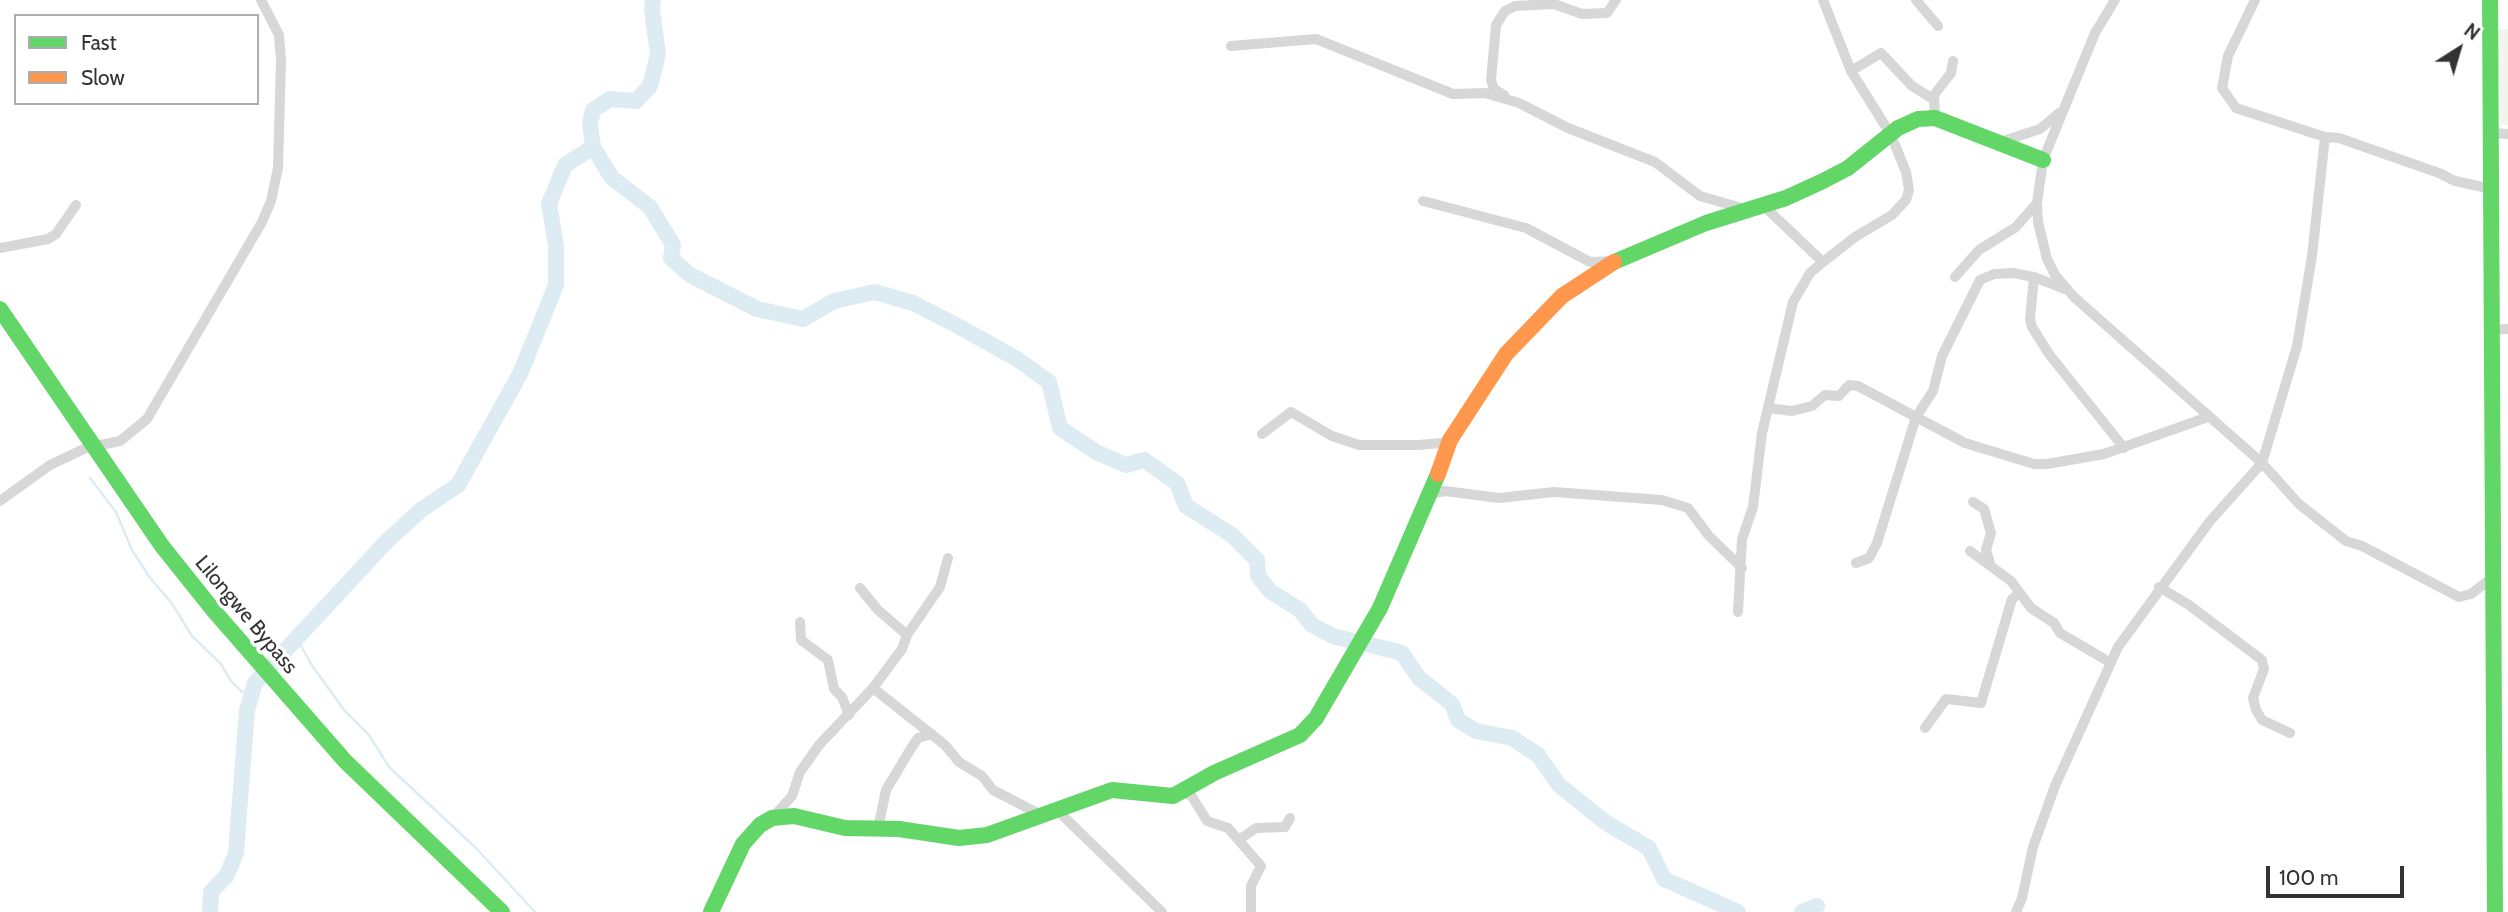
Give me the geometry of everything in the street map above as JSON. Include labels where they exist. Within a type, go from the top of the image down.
[{"type":"main road","points":[[2490,0],[2491,189],[2500,330],[2491,397],[2495,912]]},
{"type":"main road","points":[[711,912],[743,844],[754,831],[772,818],[794,816],[845,828],[878,828],[959,838],[987,835],[1112,790],[1165,797],[1180,793],[1214,772],[1310,727],[1380,608],[1431,494],[1450,440],[1489,376],[1525,332],[1562,296],[1616,261],[1706,223],[1803,191],[1848,168],[1908,123],[1935,118],[2043,160]]},
{"type":"main road","name":"Lilongwe Bypass","points":[[0,309],[92,447],[188,580],[274,683],[345,761],[502,912]]},
{"type":"street","points":[[0,501],[36,473],[92,447],[120,441],[147,419],[267,212],[278,168],[281,47],[279,35],[261,0]]},
{"type":"street","points":[[1616,0],[1608,13],[1582,14],[1554,4],[1515,6],[1505,11],[1496,25],[1492,85],[1497,91],[1568,128],[1655,162],[1700,196],[1756,208],[1823,262]]},
{"type":"street","points":[[1738,612],[1736,603],[1742,568],[1742,539],[1753,507],[1768,408],[1793,302],[1810,273],[1856,237],[1892,215],[1906,200],[1909,190],[1906,172],[1891,135],[1852,71],[1824,0]]},
{"type":"street","points":[[2115,0],[2095,33],[2043,160],[2037,203],[2041,239],[2047,259],[2067,290],[2262,463],[2299,504],[2346,541],[2373,552],[2459,597],[2471,594],[2493,577]]},
{"type":"street","points":[[2255,0],[2228,56],[2222,88],[2236,108],[2364,147],[2455,181],[2491,189]]},
{"type":"street","points":[[1917,1],[1938,26]]},
{"type":"street","points":[[1231,46],[1316,39],[1453,94],[1485,93],[1519,103]]},
{"type":"street","points":[[1852,71],[1881,53],[1912,86],[1933,99]]},
{"type":"street","points":[[1935,118],[1933,99],[1951,73],[1953,61]]},
{"type":"street","points":[[2000,142],[2040,129],[2066,105]]},
{"type":"street","points":[[2491,133],[2508,134]]},
{"type":"street","points":[[2016,912],[2022,898],[2033,847],[2054,786],[2118,647],[2159,587],[2210,521],[2262,463],[2297,346],[2312,256],[2325,137]]},
{"type":"street","points":[[1423,201],[1526,228],[1590,262],[1616,261]]},
{"type":"street","points":[[1955,277],[1979,250],[2016,227],[2037,203]]},
{"type":"street","points":[[0,248],[48,239],[55,234],[76,205]]},
{"type":"street","points":[[1856,563],[1869,558],[1877,543],[1916,417],[1933,391],[1942,356],[1980,280],[1994,274],[2013,273],[2034,277],[2067,290]]},
{"type":"street","points":[[2034,277],[2030,319],[2032,327],[2049,354],[2123,448]]},
{"type":"street","points":[[1768,408],[1793,411],[1812,406],[1825,395],[1839,396],[1849,385],[1858,386],[1965,443],[2034,464],[2092,456],[2123,448],[2208,417]]},
{"type":"street","points":[[2491,397],[2508,401]]},
{"type":"street","points":[[1262,433],[1291,412],[1332,436],[1359,444],[1430,444],[1450,440]]},
{"type":"street","points":[[1431,494],[1445,491],[1499,498],[1554,492],[1662,500],[1688,508],[1709,536],[1742,568]]},
{"type":"street","points":[[1973,502],[1984,509],[1991,533],[1986,550],[1991,566]]},
{"type":"street","points":[[1970,551],[2011,581],[2031,608],[2054,623],[2060,634],[2111,663]]},
{"type":"street","points":[[772,818],[792,796],[807,760],[873,688],[902,649],[908,635],[940,587],[948,558]]},
{"type":"street","points":[[2159,587],[2189,605],[2262,660],[2264,669],[2253,698],[2256,710],[2262,720],[2290,733]]},
{"type":"street","points":[[860,588],[878,610],[908,635]]},
{"type":"street","points":[[1925,728],[1946,699],[1981,703],[2012,599],[2018,593]]},
{"type":"street","points":[[800,622],[800,640],[828,660],[834,688],[842,697],[849,715]]},
{"type":"street","points":[[873,688],[933,734],[959,762],[982,776],[993,790],[1051,814],[1162,912]]},
{"type":"street","points":[[878,828],[886,790],[909,750],[918,738],[933,734]]},
{"type":"street","points":[[1180,793],[1191,795],[1207,821],[1228,828],[1261,866],[1251,886],[1251,912]]},
{"type":"street","points":[[1239,840],[1256,828],[1285,827],[1290,818]]},
{"type":"shaded area","points":[[2496,29],[2508,29],[2508,125],[2501,124]]},
{"type":"waterway","points":[[653,0],[658,54],[650,86],[636,101],[610,99],[593,110],[590,124],[593,147],[612,178],[650,207],[673,245],[671,258],[690,275],[757,309],[803,319],[834,301],[875,292],[913,303],[1017,359],[1049,382],[1060,428],[1096,452],[1126,465],[1144,460],[1177,483],[1186,506],[1232,535],[1257,560],[1258,576],[1270,591],[1300,610],[1312,625],[1333,636],[1356,642]]},
{"type":"waterway","points":[[210,912],[211,892],[227,875],[236,853],[247,710],[255,683],[387,541],[421,510],[458,485],[520,374],[556,285],[556,246],[549,204],[565,165],[593,147]]},
{"type":"waterway","points":[[90,478],[116,512],[132,550],[150,578],[171,602],[192,636],[221,664],[231,681],[242,692],[250,694]]},
{"type":"waterway","points":[[298,640],[311,664],[344,710],[369,735],[389,767],[476,848],[535,912]]},
{"type":"waterway","points":[[1363,643],[1402,653],[1419,678],[1452,704],[1458,720],[1476,731],[1512,738],[1538,755],[1559,785],[1605,822],[1649,848],[1664,879],[1738,912]]},
{"type":"waterway","points":[[1802,912],[1817,906]]},
{"type":"traffic: fast","points":[[2490,0],[2495,912]]},
{"type":"traffic: fast","points":[[1614,262],[1706,223],[1786,198],[1821,182],[1848,168],[1898,128],[1918,119],[1935,118],[2043,160]]},
{"type":"traffic: fast","points":[[0,309],[162,546],[214,611],[345,761],[502,912]]},
{"type":"traffic: fast","points":[[711,912],[743,844],[760,825],[772,818],[794,816],[845,828],[899,829],[959,838],[987,835],[1112,790],[1173,796],[1214,773],[1300,735],[1316,718],[1380,608],[1438,474]]},
{"type":"traffic: slow","points":[[1438,474],[1450,440],[1506,354],[1562,296],[1614,262]]}]
